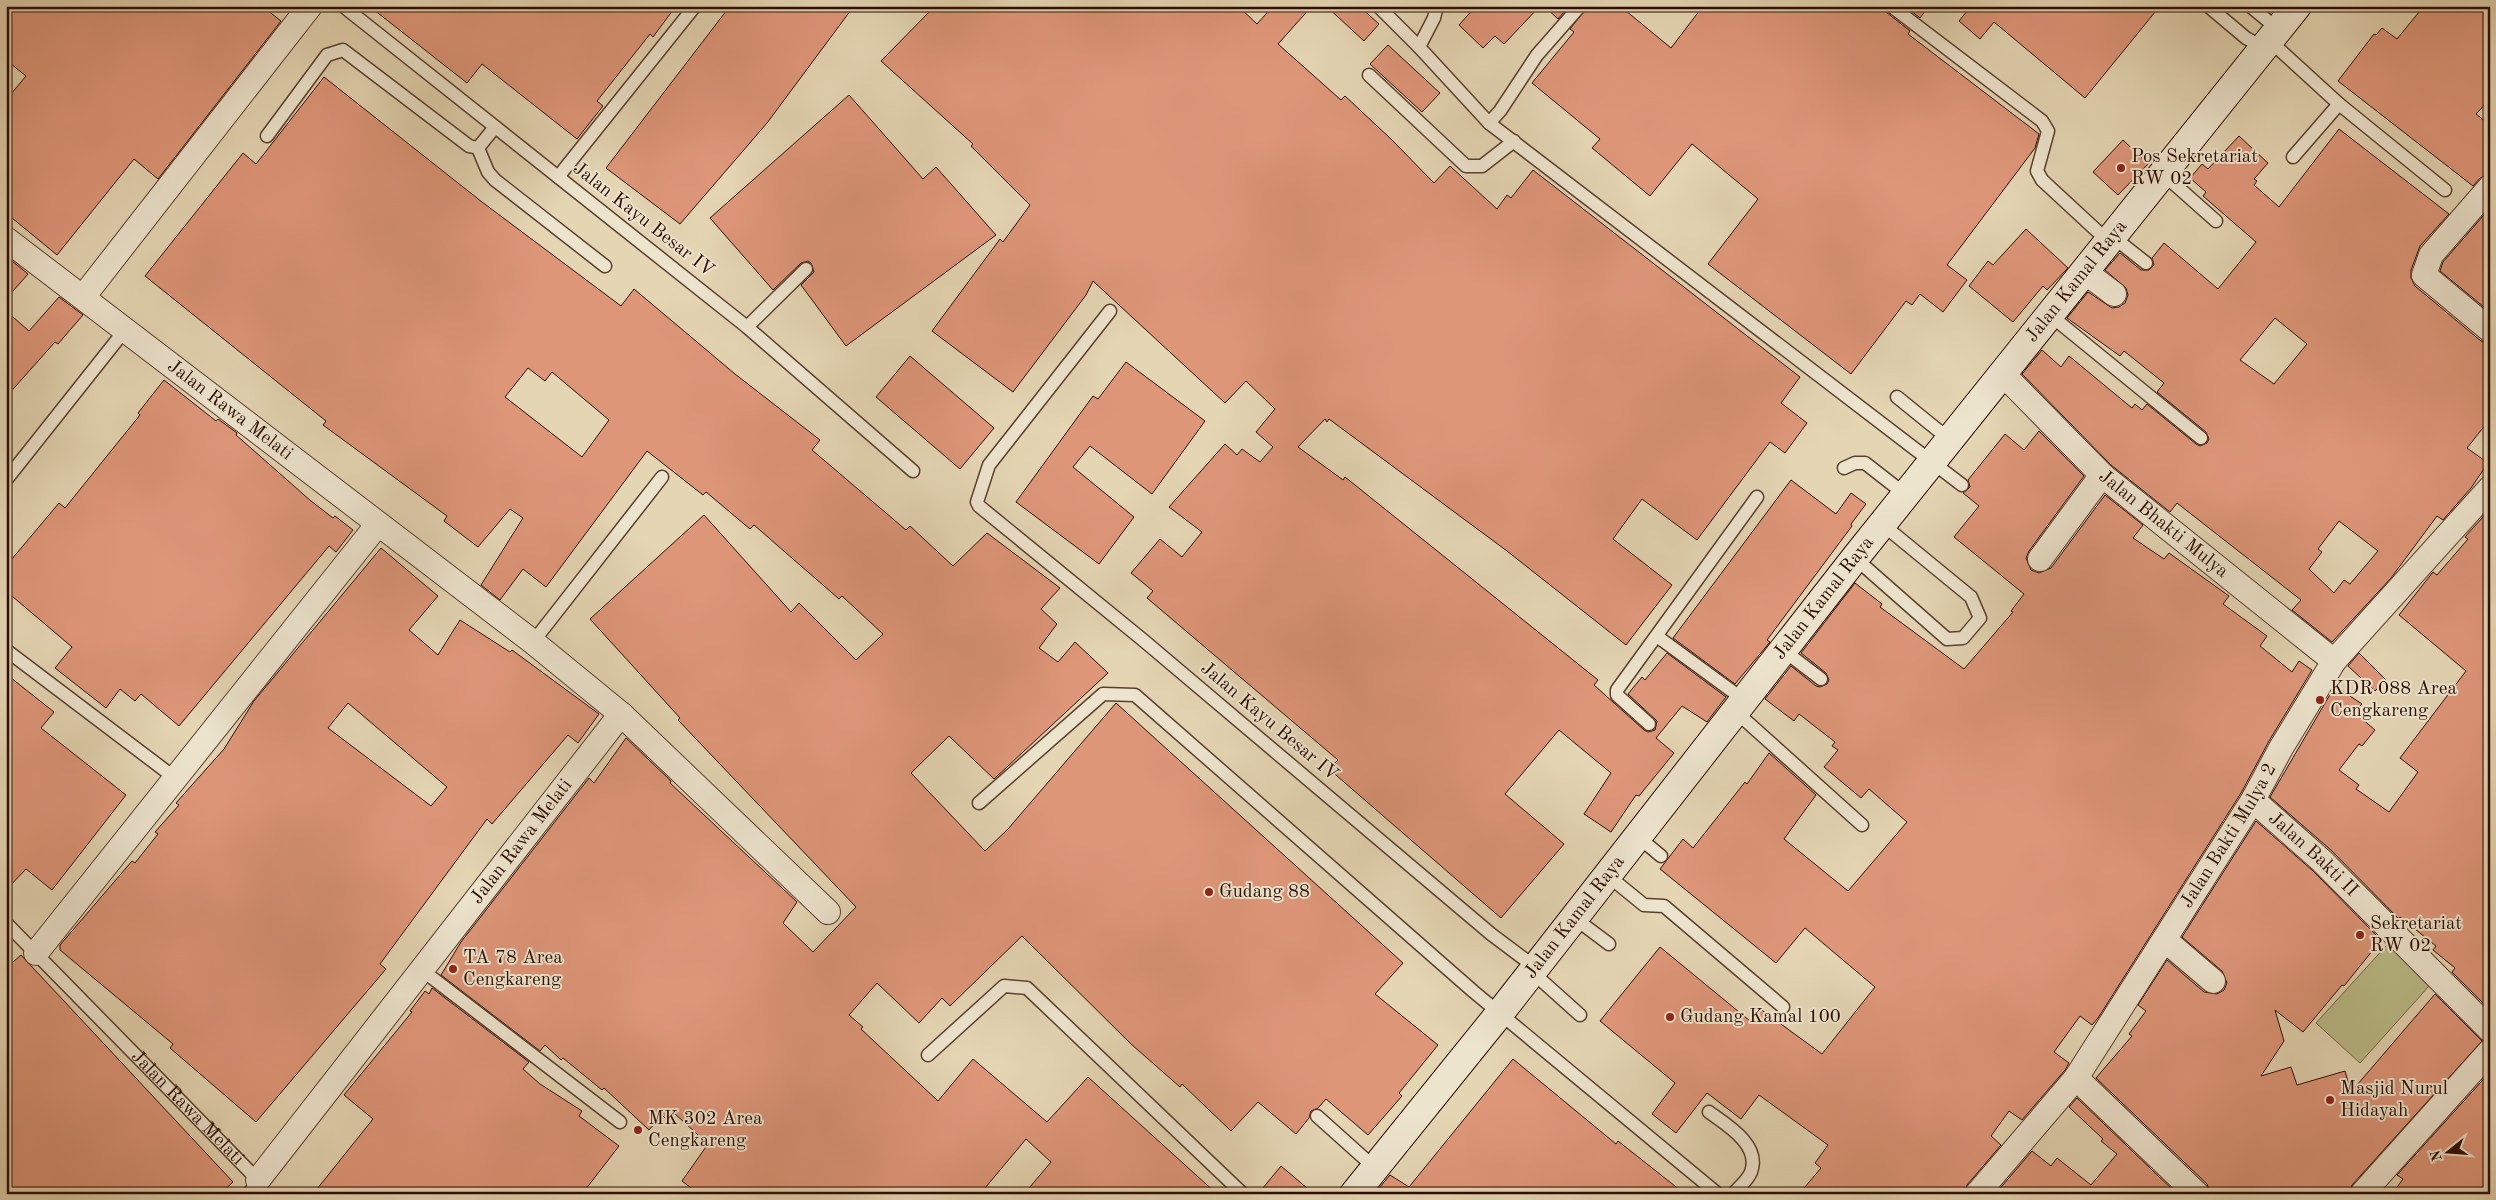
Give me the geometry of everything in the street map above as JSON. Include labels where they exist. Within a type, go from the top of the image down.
[{"type":"main road","name":"Jalan Kamal Raya","points":[[1354,1194],[1500,1013],[1606,874],[1882,524],[2298,6]]},
{"type":"street","points":[[83,297],[310,6]]},
{"type":"street","points":[[2490,187],[2431,255],[2424,275],[2490,330]]},
{"type":"street","name":"Jalan Rawa Melati","points":[[6,239],[534,642],[622,714],[828,912]]},
{"type":"street","points":[[2085,272],[2114,294]]},
{"type":"street","name":"Jalan Bhakti Mulya","points":[[2003,374],[2102,475],[2334,661]]},
{"type":"street","points":[[2040,559],[2102,475]]},
{"type":"street","name":"Jalan Bakti Mulya 2","points":[[1977,1194],[2076,1078],[2253,800],[2281,748],[2334,661],[2490,488]]},
{"type":"street","points":[[36,954],[378,524]]},
{"type":"street","name":"Jalan Rawa Melati","points":[[254,1187],[622,714]]},
{"type":"street","name":"Jalan Bakti II","points":[[2253,800],[2322,861],[2486,1017]]},
{"type":"street","points":[[2165,940],[2212,980]]},
{"type":"street","points":[[2362,1194],[2490,1051]]},
{"type":"street","points":[[2076,1078],[2197,1194]]},
{"type":"lane","name":"Jalan Kayu Besar IV","points":[[343,6],[747,327],[913,472]]},
{"type":"lane","points":[[558,177],[694,6]]},
{"type":"lane","points":[[1378,6],[1419,47],[1489,123],[1942,450]]},
{"type":"lane","points":[[1419,47],[1434,18],[1436,6]]},
{"type":"lane","points":[[1489,123],[1500,111],[1537,55],[1580,6]]},
{"type":"lane","points":[[1891,6],[2042,121],[2048,131],[2037,171],[2042,180],[2111,239],[2146,263]]},
{"type":"lane","points":[[2208,6],[2246,38],[2271,40]]},
{"type":"lane","points":[[2250,6],[2271,40],[2339,104],[2444,190]]},
{"type":"lane","points":[[267,136],[327,54],[343,50],[454,137],[468,146],[478,148]]},
{"type":"lane","points":[[1369,75],[1466,166],[1482,166],[1514,141]]},
{"type":"lane","points":[[2293,158],[2339,104]]},
{"type":"lane","points":[[478,148],[495,127]]},
{"type":"lane","points":[[478,148],[488,172],[495,180],[605,266]]},
{"type":"lane","points":[[2163,174],[2216,221]]},
{"type":"lane","points":[[747,327],[806,269]]},
{"type":"lane","name":"Jalan Kayu Besar IV","points":[[1110,311],[989,465],[977,502],[979,506],[1143,640],[1533,969],[1580,1015]]},
{"type":"lane","points":[[2050,315],[2201,438]]},
{"type":"lane","points":[[6,480],[125,330]]},
{"type":"lane","points":[[1897,397],[1942,450],[1962,485]]},
{"type":"lane","points":[[1844,468],[1855,462],[1865,463],[1906,495]]},
{"type":"lane","points":[[534,642],[662,477]]},
{"type":"lane","points":[[1650,724],[1616,692],[1621,682],[1658,637],[1757,498]]},
{"type":"lane","points":[[1855,558],[1947,639],[1964,638],[1980,618],[1971,597],[1882,524]]},
{"type":"lane","points":[[1658,637],[1740,706],[1862,825]]},
{"type":"lane","points":[[6,650],[175,778]]},
{"type":"lane","points":[[1783,650],[1821,679]]},
{"type":"lane","points":[[979,803],[1103,694],[1135,695],[1474,992],[1718,1194]]},
{"type":"lane","points":[[1637,836],[1662,856]]},
{"type":"lane","points":[[1606,874],[1644,905],[1664,906],[1783,1007]]},
{"type":"lane","points":[[1573,917],[1609,944]]},
{"type":"lane","name":"Jalan Rawa Melati","points":[[6,923],[254,1187]]},
{"type":"lane","points":[[422,970],[620,1122]]},
{"type":"lane","points":[[928,1055],[1004,986],[1027,988],[1243,1194]]},
{"type":"lane","points":[[1709,1112],[1731,1128],[1749,1148],[1753,1162],[1750,1174],[1733,1194]]},
{"type":"lane","points":[[1317,1116],[1376,1168]]},
{"type":"green space","points":[[2396,935],[2439,975],[2360,1063],[2316,1023]]},
{"type":"building","points":[[6,6],[262,6],[281,21],[158,179],[134,159],[57,255],[6,213],[6,100],[26,76],[6,60]]},
{"type":"building","points":[[369,6],[676,6],[653,37],[650,34],[597,101],[603,106],[577,139],[482,64],[467,83]]},
{"type":"building","points":[[730,6],[854,6],[767,123],[680,224],[606,168]]},
{"type":"building","points":[[935,6],[1238,6],[1257,24],[1273,6],[1312,6],[1278,44],[1341,100],[1345,96],[1434,183],[1450,166],[1497,209],[1507,195],[1511,198],[1533,170],[1800,377],[1781,403],[1807,423],[1785,453],[1770,442],[1697,540],[1642,499],[1613,539],[1672,585],[1626,645],[1507,551],[1329,419],[1327,422],[1325,419],[1298,447],[1343,480],[1345,477],[1598,680],[1594,685],[1644,730],[1648,732],[1655,730],[1657,721],[1628,694],[1642,677],[1645,680],[1667,653],[1726,697],[1707,722],[1682,706],[1656,738],[1674,753],[1639,796],[1636,795],[1611,832],[1584,814],[1611,773],[1559,730],[1505,794],[1564,844],[1501,918],[1329,769],[1338,760],[1147,598],[1153,591],[1131,573],[1160,539],[1182,557],[1202,532],[1169,507],[1225,444],[1237,455],[1242,449],[1260,462],[1273,447],[1256,432],[1275,409],[1246,381],[1225,403],[1093,281],[1086,295],[1013,392],[932,331],[1000,239],[1003,242],[1030,205],[971,146],[973,144],[881,61]]},
{"type":"building","points":[[1326,6],[1359,6],[1379,24],[1364,41]]},
{"type":"building","points":[[1476,6],[1540,6],[1504,44],[1495,36],[1483,48],[1459,25]]},
{"type":"building","points":[[1544,6],[1569,6],[1558,19]]},
{"type":"building","points":[[1588,6],[1620,6],[1671,48],[1703,6],[1883,6],[1886,12],[1910,31],[1908,34],[2039,134],[2035,148],[1947,265],[1967,280],[1943,312],[1920,294],[1912,305],[1906,301],[1851,374],[1708,264],[1758,199],[1692,144],[1650,196],[1592,148],[1600,139],[1532,83],[1574,32],[1570,29]]},
{"type":"building","points":[[1905,6],[1929,6],[1920,18]]},
{"type":"building","points":[[1971,6],[2160,6],[2085,98],[1994,22],[1980,39],[1959,21]]},
{"type":"building","points":[[2424,6],[2490,6],[2490,99],[2476,114],[2490,125],[2490,174],[2480,178],[2473,186],[2338,81],[2374,34],[2376,35],[2382,28],[2397,39]]},
{"type":"building","points":[[1388,45],[1440,93],[1422,112],[1370,64]]},
{"type":"building","points":[[324,77],[482,202],[621,306],[634,289],[735,374],[820,440],[812,450],[906,530],[910,526],[953,566],[987,533],[1060,588],[1041,609],[1057,624],[1039,648],[1058,662],[1075,642],[1108,673],[994,779],[949,736],[911,773],[985,851],[1008,829],[1116,703],[1403,963],[1375,994],[1438,1045],[1399,1093],[1402,1096],[1368,1135],[1326,1099],[1318,1108],[1311,1111],[1309,1118],[1296,1134],[1258,1102],[1231,1131],[1182,1084],[1180,1087],[1131,1044],[1022,936],[950,1006],[942,998],[919,1023],[877,983],[849,1015],[863,1027],[861,1029],[938,1101],[973,1059],[1047,1122],[1088,1077],[1217,1194],[1024,1194],[1051,1162],[1026,1139],[980,1194],[699,1194],[682,1181],[708,1144],[674,1113],[667,1120],[662,1115],[649,1130],[604,1088],[602,1090],[563,1058],[561,1060],[545,1045],[540,1051],[441,975],[461,942],[589,778],[594,783],[626,738],[671,781],[670,783],[797,902],[783,923],[813,952],[856,907],[678,720],[680,718],[590,619],[704,515],[791,612],[799,603],[856,660],[883,634],[842,596],[839,599],[754,525],[750,529],[706,492],[703,495],[647,451],[546,587],[523,569],[500,600],[481,585],[523,518],[510,509],[478,547],[444,521],[447,516],[323,425],[326,421],[145,276],[243,153],[256,164]],"holes":[[[528,368],[545,381],[552,372],[609,420],[582,457],[505,397]]]},
{"type":"building","points":[[849,95],[923,179],[936,167],[996,235],[846,346],[801,285],[814,272],[811,263],[808,261],[801,263],[773,290],[710,218]]},
{"type":"building","points":[[2339,129],[2449,214],[2420,246],[2411,270],[2411,278],[2415,286],[2481,341],[2490,343],[2490,419],[2467,448],[2488,463],[2471,488],[2443,520],[2437,516],[2391,578],[2332,642],[2292,610],[2301,600],[2177,503],[2170,512],[2111,465],[2022,374],[2042,350],[2061,367],[2069,356],[2132,408],[2135,404],[2142,410],[2147,404],[2196,444],[2200,446],[2207,443],[2209,439],[2206,432],[2157,392],[2164,383],[2124,351],[2120,356],[2067,318],[2088,292],[2112,308],[2119,307],[2125,303],[2128,295],[2126,288],[2105,270],[2120,253],[2141,270],[2149,270],[2154,265],[2152,258],[2164,243],[2218,289],[2256,242],[2203,196],[2206,192],[2190,178],[2202,164],[2208,169],[2239,136],[2268,163],[2254,179],[2257,181],[2254,185],[2279,207]],"holes":[[[2275,318],[2307,344],[2274,384],[2240,360]],[[2339,521],[2378,551],[2350,584],[2344,580],[2334,593],[2309,569],[2322,552],[2318,549]]]},
{"type":"building","name":"Pos Sekretariat RW 02","points":[[2123,140],[2148,164],[2118,195],[2093,172]]},
{"type":"building","points":[[2490,208],[2490,312],[2440,271],[2443,262]]},
{"type":"building","points":[[2026,229],[2068,268],[2047,290],[2043,286],[2013,322],[1969,286],[1988,261],[1993,265]]},
{"type":"building","points":[[6,256],[28,274],[6,299]]},
{"type":"building","points":[[59,297],[83,315],[58,344],[55,342],[6,397],[6,311],[29,331]]},
{"type":"building","points":[[910,356],[994,428],[960,469],[876,397]]},
{"type":"building","points":[[1126,362],[1205,421],[1152,494],[1090,446],[1073,467],[1134,517],[1099,564],[1016,502],[1093,396],[1098,399]]},
{"type":"building","points":[[164,380],[216,421],[218,419],[237,433],[236,435],[311,501],[353,530],[336,552],[329,546],[179,726],[141,694],[135,701],[120,689],[106,708],[55,668],[72,647],[6,591],[6,566],[59,503],[65,508],[140,415],[138,413]]},
{"type":"building","points":[[2039,431],[2084,476],[2029,551],[2026,558],[2031,570],[2039,573],[2051,568],[2105,495],[2143,525],[2133,538],[2164,559],[2169,553],[2229,596],[2223,604],[2267,636],[2260,646],[2292,672],[2299,661],[2312,670],[2269,741],[2241,793],[2098,1018],[2092,1025],[2080,1016],[2054,1052],[2069,1063],[2065,1070],[2022,1120],[2009,1111],[1991,1136],[2001,1145],[1967,1185],[1964,1194],[1799,1194],[1821,1168],[1815,1163],[1828,1145],[1759,1095],[1741,1119],[1707,1093],[1676,1133],[1652,1114],[1675,1083],[1600,1021],[1660,947],[1750,1021],[1759,1008],[1822,1054],[1875,987],[1805,928],[1776,963],[1660,869],[1683,839],[1693,848],[1745,782],[1747,784],[1769,753],[1816,795],[1784,839],[1848,891],[1907,822],[1869,789],[1861,798],[1824,767],[1838,750],[1832,746],[1835,742],[1799,714],[1794,721],[1765,699],[1791,666],[1816,686],[1820,687],[1827,684],[1829,680],[1826,673],[1801,653],[1855,583],[1882,604],[1880,607],[1964,669],[2013,612],[2011,611],[2024,594],[1954,537],[1979,506],[1963,493],[1970,487],[1968,480],[2005,434],[2024,450]]},
{"type":"building","points":[[1791,480],[1836,514],[1851,493],[1866,504],[1851,524],[1852,526],[1767,640],[1770,642],[1735,684],[1673,638]]},
{"type":"building","points":[[2490,509],[2490,1010],[2452,972],[2455,968],[2433,950],[2436,946],[2400,917],[2399,919],[2332,851],[2270,797],[2335,686],[2362,704],[2354,712],[2375,730],[2362,746],[2359,744],[2339,770],[2359,785],[2356,789],[2389,812],[2418,772],[2400,758],[2466,671],[2399,615],[2433,572],[2437,575],[2468,539],[2465,537]]},
{"type":"building","points":[[381,548],[438,596],[409,630],[438,655],[460,620],[510,652],[512,650],[599,714],[578,743],[568,735],[492,824],[487,819],[380,964],[386,969],[256,1122],[170,1048],[173,1044],[60,950],[60,945],[132,861],[135,863],[158,834],[155,832],[179,805],[176,803],[224,749],[254,701]],"holes":[[[348,703],[447,787],[431,806],[328,728]]]},
{"type":"building","points":[[2359,653],[2386,680],[2375,691],[2348,666]]},
{"type":"building","points":[[6,674],[54,712],[41,728],[126,795],[52,890],[26,869],[6,890]]},
{"type":"building","points":[[2256,821],[2313,871],[2381,940],[2344,986],[2342,985],[2303,1032],[2275,1010],[2284,1041],[2261,1076],[2291,1067],[2297,1085],[2345,1071],[2351,1092],[2435,994],[2482,1041],[2352,1185],[2349,1194],[2210,1194],[2207,1184],[2096,1078],[2132,1036],[2129,1034],[2146,1011],[2138,1005],[2167,960],[2204,992],[2217,994],[2224,990],[2227,983],[2222,971],[2182,937]]},
{"type":"building","points":[[21,955],[233,1182],[220,1194],[6,1194],[6,968]]},
{"type":"building","points":[[432,988],[529,1062],[523,1069],[540,1084],[582,1111],[579,1116],[619,1146],[582,1194],[313,1194],[373,1119],[344,1095],[412,1012],[410,1011],[425,991],[429,994]]},
{"type":"building","points":[[1513,1059],[1616,1144],[1618,1141],[1685,1194],[1374,1194],[1390,1175],[1409,1187]]},
{"type":"building","points":[[2490,1072],[2490,1194],[2392,1194],[2403,1179],[2397,1175]]},
{"type":"building","points":[[2077,1098],[2177,1194],[1996,1193],[2032,1151],[2051,1166],[2057,1158],[2091,1185],[2117,1154],[2101,1141],[2103,1139],[2069,1107]]},
{"type":"building","points":[[1281,1166],[1314,1194],[1258,1194]]},
{"type":"place","name":"Pos Sekretariat RW 02","points":[[2121,168]]},
{"type":"place","name":"KDR 088 Area Cengkareng","points":[[2320,700]]},
{"type":"place","name":"Gudang 88","points":[[1209,892]]},
{"type":"place","name":"Sekretariat RW 02","points":[[2360,935]]},
{"type":"place","name":"TA 78 Area Cengkareng","points":[[453,969]]},
{"type":"place","name":"Gudang Kamal 100","points":[[1670,1017]]},
{"type":"place","name":"Masjid Nurul Hidayah","points":[[2330,1100]]},
{"type":"place","name":"MK 302 Area Cengkareng","points":[[638,1130]]}]
